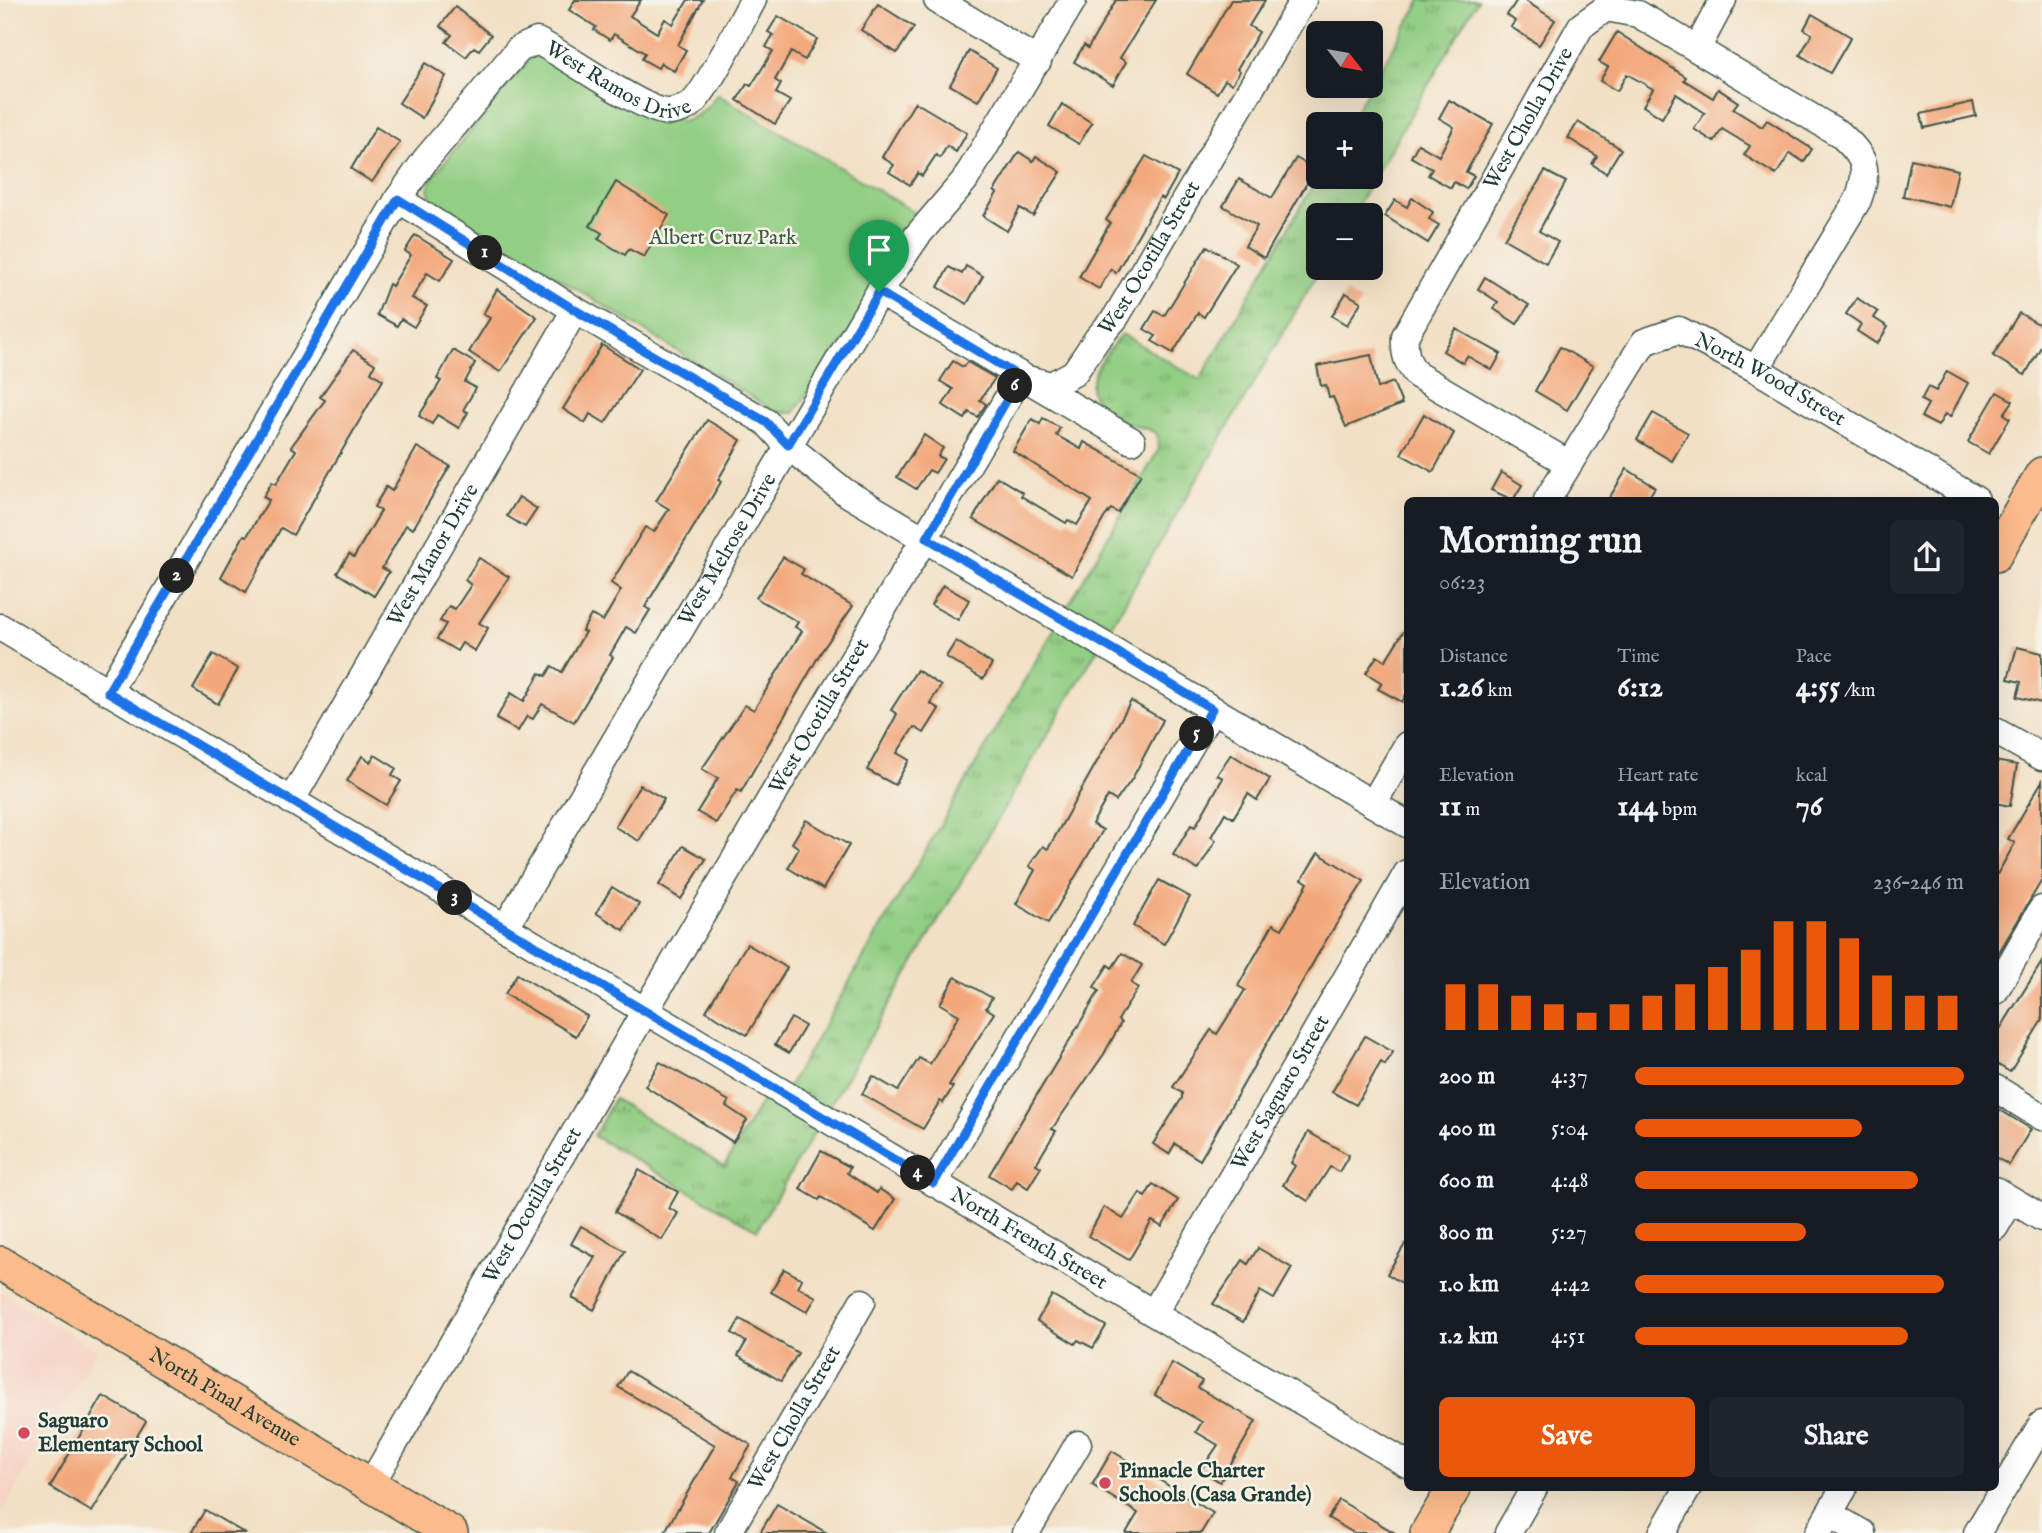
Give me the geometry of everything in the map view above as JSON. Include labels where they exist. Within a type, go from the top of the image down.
[{"type":"main road","points":[[1999,538],[2004,517],[2042,474]]},
{"type":"main road","name":"North Pinal Avenue","points":[[0,1263],[451,1533]]},
{"type":"main road","points":[[1427,1533],[1449,1491]]},
{"type":"street","name":"West Ramos Drive","points":[[108,692],[398,199],[426,159],[519,49],[537,41],[562,53],[636,100],[669,113],[691,105],[717,67],[754,0]]},
{"type":"street","points":[[937,0],[1038,61]]},
{"type":"street","name":"West Melrose Drive","points":[[505,928],[879,292],[917,236],[965,180],[1073,0]]},
{"type":"street","name":"West Ocotilla Street","points":[[371,1484],[645,1011],[1020,377],[1051,385],[1074,373],[1116,317],[1303,0]]},
{"type":"street","points":[[1698,47],[1723,0]]},
{"type":"street","name":"West Cholla Drive","points":[[1568,463],[1418,375],[1409,365],[1404,351],[1405,336],[1581,26],[1606,8],[1638,13],[1698,47],[1840,134],[1858,150],[1864,163],[1866,179],[1858,200],[1756,369]]},
{"type":"street","points":[[398,199],[575,310],[766,422],[788,445],[845,492],[927,538],[1404,822]]},
{"type":"street","points":[[879,292],[1132,441]]},
{"type":"street","name":"West Manor Drive","points":[[291,801],[575,310]]},
{"type":"street","name":"North Wood Street","points":[[1568,463],[1643,342],[1679,330],[1756,369],[1971,497]]},
{"type":"street","points":[[1548,497],[1568,463]]},
{"type":"street","name":"North French Street","points":[[0,627],[1404,1462]]},
{"type":"street","points":[[934,1183],[1212,709]]},
{"type":"street","points":[[1999,733],[2042,757]]},
{"type":"street","points":[[1373,804],[1404,750]]},
{"type":"street","name":"West Saguaro Street","points":[[1154,1313],[1404,878]]},
{"type":"street","points":[[1999,986],[2035,938],[2042,909]]},
{"type":"street","points":[[1999,1090],[2042,1117]]},
{"type":"street","points":[[2003,1195],[2042,1218]]},
{"type":"street","name":"West Cholla Street","points":[[728,1533],[862,1302]]},
{"type":"street","points":[[1977,1533],[2042,1424]]},
{"type":"street","points":[[1026,1533],[1078,1444]]},
{"type":"street","points":[[1508,1533],[1532,1491]]},
{"type":"street","points":[[1662,1533],[1686,1491]]},
{"type":"street","points":[[1842,1491],[1823,1524],[1862,1533]]},
{"type":"shaded area","name":"Saguaro Elementary School","points":[[0,1292],[97,1350],[0,1515]]},
{"type":"green space","points":[[1421,0],[1478,0],[1383,162],[1383,112],[1355,112],[1363,98],[1383,98],[1383,65]]},
{"type":"green space","name":"Albert Cruz Park","points":[[538,55],[682,122],[702,111],[717,94],[927,220],[794,413],[776,412],[431,199],[428,189],[431,179],[529,59]]},
{"type":"green space","points":[[1311,189],[1367,189],[1359,203],[1306,203],[1306,280],[1314,280],[757,1230],[594,1136],[614,1099],[724,1166],[766,1094],[780,1101],[1159,449],[1157,434],[1112,415],[1100,406],[1093,396],[1091,385],[1094,374],[1122,334],[1200,380]]},
{"type":"building","points":[[575,0],[641,0],[630,16],[657,33],[665,19],[673,24],[688,0],[703,0],[678,45],[686,50],[674,71],[661,63],[658,68],[642,59],[645,53],[614,34],[610,40],[594,30],[596,27],[569,10]]},
{"type":"building","points":[[1116,0],[1156,0],[1120,58],[1126,62],[1113,85],[1074,62],[1084,45],[1088,48]]},
{"type":"building","points":[[1231,0],[1265,0],[1249,26],[1259,32],[1237,69],[1240,71],[1232,84],[1225,80],[1217,93],[1187,74]]},
{"type":"building","points":[[1517,0],[1524,0],[1555,20],[1539,45],[1511,27],[1515,21],[1507,15]]},
{"type":"building","points":[[878,4],[914,27],[897,53],[861,30]]},
{"type":"building","points":[[455,7],[491,35],[479,50],[474,47],[466,57],[446,42],[452,35],[440,26]]},
{"type":"building","points":[[1812,14],[1851,37],[1830,73],[1800,55],[1812,34],[1804,29]]},
{"type":"building","points":[[778,16],[817,39],[805,60],[791,52],[775,80],[781,84],[776,93],[790,101],[775,124],[737,100],[747,84],[751,86],[773,51],[766,47],[773,35],[768,32]]},
{"type":"building","points":[[1617,32],[1713,98],[1718,89],[1738,102],[1733,109],[1762,127],[1767,120],[1812,149],[1804,162],[1790,153],[1776,175],[1744,155],[1750,146],[1722,129],[1714,142],[1694,129],[1705,113],[1676,94],[1662,118],[1643,106],[1653,89],[1627,74],[1617,91],[1600,81],[1608,67],[1599,62]]},
{"type":"building","points":[[969,51],[997,68],[978,101],[950,85]]},
{"type":"building","points":[[425,63],[446,76],[422,118],[399,103]]},
{"type":"building","points":[[1449,100],[1493,124],[1466,172],[1474,176],[1466,189],[1454,182],[1451,188],[1428,175],[1432,169],[1411,157],[1418,144],[1439,156],[1454,127],[1439,118]]},
{"type":"building","points":[[915,102],[967,133],[956,152],[947,146],[940,158],[936,155],[922,176],[918,173],[910,185],[889,172],[894,165],[882,157]]},
{"type":"building","points":[[1973,102],[1976,116],[1924,128],[1921,114]]},
{"type":"building","points":[[1062,104],[1092,123],[1079,144],[1049,126]]},
{"type":"building","points":[[1578,122],[1621,149],[1606,173],[1592,164],[1597,156],[1568,138]]},
{"type":"building","points":[[376,127],[400,142],[372,182],[351,169]]},
{"type":"building","points":[[1019,152],[1033,161],[1036,156],[1061,172],[1033,216],[1020,208],[1007,231],[983,216],[997,193],[994,191]]},
{"type":"building","points":[[1146,156],[1178,174],[1164,199],[1160,197],[1116,273],[1111,269],[1099,289],[1079,277],[1110,223],[1106,220]]},
{"type":"building","points":[[1296,158],[1306,164],[1306,185],[1264,258],[1245,246],[1257,226],[1223,206],[1239,179],[1272,198]]},
{"type":"building","points":[[1911,159],[1958,170],[1950,207],[1903,196]]},
{"type":"building","points":[[1545,171],[1566,182],[1539,231],[1558,242],[1546,263],[1504,239]]},
{"type":"building","points":[[616,182],[669,215],[644,257],[629,249],[625,255],[598,239],[602,233],[590,226]]},
{"type":"building","points":[[1412,198],[1433,212],[1429,219],[1439,225],[1428,243],[1385,216],[1395,200],[1407,207]]},
{"type":"building","points":[[415,235],[454,259],[440,281],[427,273],[412,298],[427,306],[414,327],[401,319],[397,326],[377,315],[389,284],[392,286],[411,255],[405,251]]},
{"type":"building","points":[[1207,246],[1237,264],[1204,317],[1198,313],[1173,353],[1152,341],[1156,336],[1144,329],[1155,311],[1164,316]]},
{"type":"building","points":[[966,266],[983,276],[967,304],[938,287],[949,267],[962,274]]},
{"type":"building","points":[[1485,277],[1529,305],[1517,324],[1494,309],[1498,302],[1478,289]]},
{"type":"building","points":[[497,289],[537,317],[500,372],[469,352],[490,318],[483,314]]},
{"type":"building","points":[[1346,293],[1361,302],[1347,325],[1332,316]]},
{"type":"building","points":[[1857,298],[1878,312],[1874,318],[1888,327],[1877,344],[1857,331],[1861,324],[1846,314]]},
{"type":"building","points":[[2019,313],[2042,326],[2042,345],[2025,375],[1993,356]]},
{"type":"building","points":[[1456,329],[1501,354],[1492,370],[1467,356],[1463,363],[1443,351]]},
{"type":"building","points":[[602,345],[640,369],[605,423],[590,414],[585,423],[563,409]]},
{"type":"building","points":[[1560,347],[1593,366],[1567,410],[1535,391]]},
{"type":"building","points":[[353,350],[375,364],[371,372],[383,380],[293,535],[281,528],[246,592],[221,577],[244,535],[247,536],[269,500],[263,497],[272,482],[276,484],[296,450],[291,447],[325,400],[320,397]]},
{"type":"building","points":[[453,350],[475,363],[465,382],[476,388],[463,410],[468,412],[459,428],[437,415],[432,424],[419,416],[441,381],[437,379]]},
{"type":"building","points":[[1371,355],[1378,388],[1393,382],[1402,404],[1346,427],[1333,397],[1329,398],[1326,385],[1321,386],[1317,366]]},
{"type":"building","points":[[953,361],[963,367],[967,362],[995,378],[980,400],[986,404],[978,417],[969,412],[965,419],[943,405],[953,389],[940,381]]},
{"type":"building","points":[[1947,371],[1968,383],[1950,417],[1945,414],[1938,426],[1921,417],[1928,404],[1921,400],[1928,387],[1936,391]]},
{"type":"building","points":[[1997,392],[2013,401],[2004,414],[2010,418],[1989,454],[1968,442]]},
{"type":"building","points":[[1653,413],[1688,433],[1672,461],[1637,440]]},
{"type":"building","points":[[1424,414],[1454,433],[1433,472],[1401,454]]},
{"type":"building","points":[[1043,418],[1060,428],[1056,435],[1081,449],[1084,442],[1141,474],[1118,513],[1111,509],[1104,518],[1072,576],[973,519],[997,477],[1023,493],[1021,496],[1066,523],[1068,520],[1077,525],[1092,501],[1013,451],[1032,419],[1040,424]]},
{"type":"building","points":[[707,420],[741,440],[718,480],[721,482],[645,607],[650,610],[636,633],[626,627],[610,655],[613,657],[574,722],[542,704],[533,719],[527,716],[518,731],[496,719],[511,693],[524,701],[540,673],[546,676],[552,666],[562,672],[585,632],[582,631],[591,615],[603,621],[621,590],[611,583],[645,527],[654,532],[669,509],[656,501]]},
{"type":"building","points":[[924,435],[943,448],[938,456],[944,459],[935,473],[929,470],[916,489],[897,477]]},
{"type":"building","points":[[417,447],[450,466],[413,529],[406,525],[382,568],[389,572],[374,596],[337,573],[349,554],[354,557],[381,511],[374,507],[386,487],[392,491]]},
{"type":"building","points":[[1627,469],[1655,487],[1649,497],[1610,497]]},
{"type":"building","points":[[1501,472],[1522,485],[1515,497],[1506,497],[1491,490]]},
{"type":"building","points":[[519,497],[537,509],[525,527],[507,516]]},
{"type":"building","points":[[783,557],[804,569],[801,574],[853,606],[821,652],[741,792],[737,790],[716,823],[697,812],[718,778],[702,769],[745,705],[754,710],[802,631],[795,627],[798,622],[756,598]]},
{"type":"building","points":[[479,558],[509,577],[479,623],[488,628],[475,651],[462,643],[457,651],[437,639],[446,624],[440,621],[449,606],[455,609],[471,585],[465,580]]},
{"type":"building","points":[[943,585],[969,600],[958,620],[931,605]]},
{"type":"building","points":[[1404,631],[1402,702],[1378,689],[1382,683],[1366,673],[1377,656],[1385,661]]},
{"type":"building","points":[[956,641],[992,664],[983,679],[946,657]]},
{"type":"building","points":[[2017,647],[2042,653],[2042,703],[2017,697],[2021,682],[2008,679]]},
{"type":"building","points":[[213,654],[238,669],[218,704],[193,689]]},
{"type":"building","points":[[917,670],[941,686],[930,703],[939,709],[924,733],[914,727],[897,753],[909,760],[895,785],[867,770],[897,714],[891,710]]},
{"type":"building","points":[[1131,701],[1163,720],[1132,779],[1116,801],[1108,796],[1092,824],[1103,830],[1048,923],[1016,904],[1035,870],[1029,866],[1043,846],[1048,849]]},
{"type":"building","points":[[1231,754],[1270,779],[1257,800],[1248,794],[1233,818],[1225,813],[1211,837],[1216,840],[1198,870],[1173,855],[1191,825],[1195,827],[1223,778],[1217,775]]},
{"type":"building","points":[[375,755],[396,768],[392,775],[401,781],[386,805],[347,781],[362,756],[370,762]]},
{"type":"building","points":[[1999,762],[2017,765],[2010,806],[1999,804]]},
{"type":"building","points":[[2042,781],[2042,880],[1999,952],[1999,871],[2015,843],[2008,839]]},
{"type":"building","points":[[640,785],[664,799],[639,841],[615,827]]},
{"type":"building","points":[[806,820],[849,845],[823,889],[788,868],[799,848],[792,843]]},
{"type":"building","points":[[683,846],[706,859],[681,899],[659,885]]},
{"type":"building","points":[[1318,853],[1364,881],[1325,942],[1200,1160],[1175,1144],[1169,1154],[1153,1144],[1182,1098],[1182,1093],[1173,1087],[1211,1030],[1217,1034],[1245,990],[1238,986],[1273,924],[1282,929],[1308,883],[1302,879]]},
{"type":"building","points":[[1159,880],[1190,897],[1164,944],[1133,926]]},
{"type":"building","points":[[612,887],[639,904],[624,930],[596,913]]},
{"type":"building","points":[[747,944],[787,968],[747,1035],[706,1011]]},
{"type":"building","points":[[1122,953],[1142,965],[1131,983],[1138,988],[1118,1020],[1121,1023],[1104,1054],[1052,1129],[1056,1131],[1036,1164],[1041,1167],[1028,1188],[1017,1181],[1012,1189],[989,1175],[1099,991],[1094,987],[1108,965],[1112,968]]},
{"type":"building","points":[[2042,962],[2042,1020],[2010,1072],[1999,1065],[1999,1031]]},
{"type":"building","points":[[517,974],[587,1016],[576,1036],[505,994]]},
{"type":"building","points":[[955,977],[992,998],[986,1008],[994,1013],[949,1085],[953,1087],[943,1103],[940,1101],[923,1129],[862,1094],[873,1076],[898,1091],[919,1058],[930,1064],[959,1015],[940,1004]]},
{"type":"building","points":[[791,1018],[805,1026],[789,1053],[775,1045]]},
{"type":"building","points":[[1365,1036],[1393,1052],[1385,1065],[1381,1062],[1356,1105],[1332,1092]]},
{"type":"building","points":[[660,1062],[729,1101],[726,1106],[747,1120],[733,1142],[645,1086]]},
{"type":"building","points":[[1999,1109],[2031,1129],[2009,1165],[1999,1159]]},
{"type":"building","points":[[1308,1132],[1349,1155],[1339,1172],[1330,1167],[1308,1201],[1283,1185],[1295,1166],[1291,1163]]},
{"type":"building","points":[[821,1151],[850,1167],[847,1173],[877,1193],[879,1189],[895,1199],[875,1231],[821,1197],[819,1200],[800,1189]]},
{"type":"building","points":[[639,1170],[678,1192],[669,1208],[678,1213],[662,1240],[615,1212]]},
{"type":"building","points":[[1153,1184],[1178,1200],[1162,1227],[1152,1221],[1129,1260],[1088,1236],[1104,1207],[1123,1219],[1140,1193],[1145,1197]]},
{"type":"building","points":[[581,1226],[625,1251],[594,1310],[572,1298],[595,1257],[571,1244]]},
{"type":"building","points":[[1404,1246],[1404,1284],[1387,1274]]},
{"type":"building","points":[[1258,1248],[1292,1268],[1274,1299],[1260,1291],[1243,1322],[1213,1304],[1243,1260],[1248,1264]]},
{"type":"building","points":[[784,1269],[802,1279],[798,1287],[816,1297],[807,1312],[771,1292]]},
{"type":"building","points":[[1052,1295],[1106,1326],[1093,1348],[1078,1340],[1075,1344],[1037,1321]]},
{"type":"building","points":[[740,1319],[798,1353],[781,1381],[738,1356],[746,1342],[732,1333]]},
{"type":"building","points":[[1172,1363],[1202,1381],[1198,1388],[1256,1421],[1220,1482],[1201,1470],[1218,1445],[1196,1432],[1202,1422],[1155,1395]]},
{"type":"building","points":[[628,1371],[751,1445],[732,1477],[739,1481],[709,1533],[664,1533],[715,1445],[618,1387]]},
{"type":"building","points":[[103,1396],[146,1421],[92,1512],[50,1487]]},
{"type":"building","points":[[1112,1451],[1213,1513],[1201,1533],[1126,1533],[1138,1513],[1092,1485]]},
{"type":"building","points":[[1339,1500],[1395,1533],[1354,1533],[1328,1518]]},
{"type":"building","points":[[777,1504],[827,1533],[760,1533]]},
{"type":"building","points":[[205,1510],[244,1533],[191,1533]]},
{"type":"place","name":"Saguaro Elementary School","points":[[24,1433]]},
{"type":"place","name":"Pinnacle Charter Schools (Casa Grande)","points":[[1105,1483]]},
{"type":"route","points":[[398,199],[575,310],[766,422],[788,445],[879,292],[1020,377],[927,538],[1212,709],[934,1183],[108,692],[398,199]]}]
